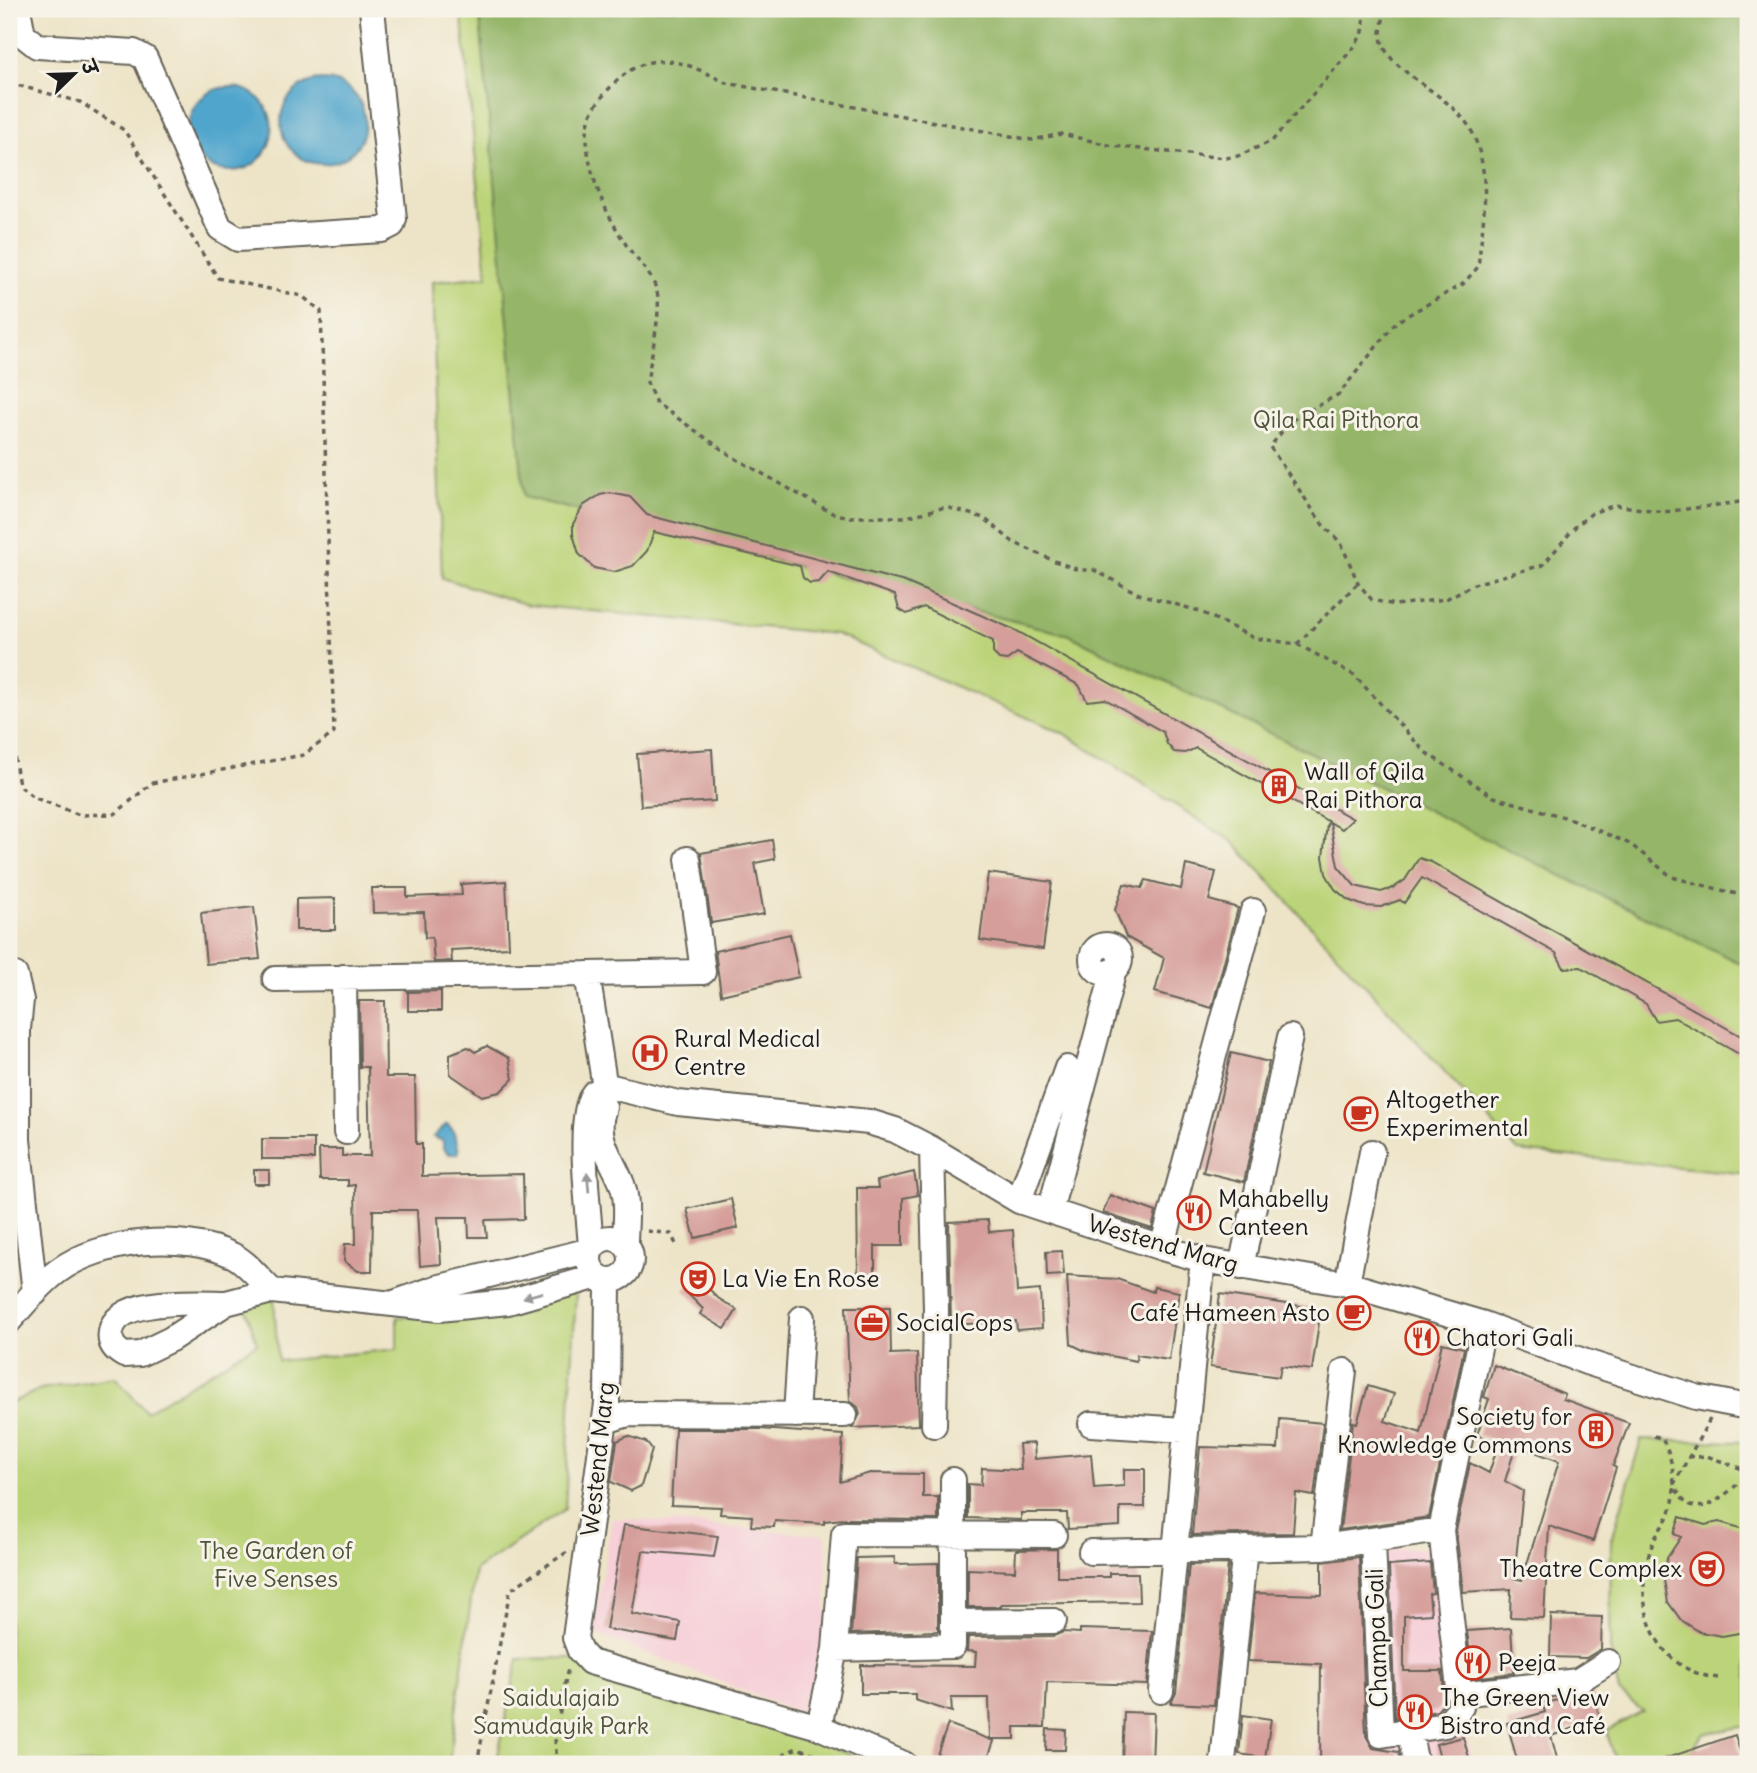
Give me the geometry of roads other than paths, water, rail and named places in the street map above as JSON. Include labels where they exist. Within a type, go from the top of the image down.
[{"type":"street","points":[[18,9],[23,35],[37,46],[134,51],[145,58],[220,228],[238,239],[382,230],[392,225],[394,219],[372,9]]},
{"type":"street","points":[[275,979],[702,972],[688,859]]},
{"type":"street","points":[[1162,1248],[1253,911]]},
{"type":"street","points":[[1049,1211],[1115,970]]},
{"type":"street","points":[[9,973],[15,975],[21,1000],[18,1029],[18,1140],[35,1293]]},
{"type":"street","points":[[157,1302],[226,1303],[272,1291],[439,1309],[508,1302],[603,1278],[618,1279],[629,1268],[630,1253],[625,1244],[625,1199],[622,1184],[606,1154],[600,1117],[615,1089],[587,974]]},
{"type":"street","points":[[344,977],[346,1132]]},
{"type":"street","points":[[1241,1267],[1290,1037]]},
{"type":"street","points":[[1019,1201],[1068,1068]]},
{"type":"street","name":"Westend Marg","points":[[819,1727],[590,1662],[580,1651],[575,1638],[605,1421],[603,1278],[590,1264],[592,1250],[584,1138],[589,1098],[615,1089],[678,1103],[869,1122],[895,1130],[932,1149],[1019,1201],[1162,1248],[1203,1260],[1347,1283],[1484,1324],[1586,1362],[1720,1402],[1748,1407]]},
{"type":"street","points":[[932,1149],[936,1310],[934,1425]]},
{"type":"street","points":[[1347,1283],[1373,1152]]},
{"type":"street","points":[[394,1303],[436,1288],[592,1250],[604,1239],[615,1238],[625,1244]]},
{"type":"street","points":[[9,1321],[58,1271],[86,1256],[151,1242],[178,1240],[234,1255],[272,1291]]},
{"type":"street","points":[[1161,1691],[1177,1550],[1184,1430],[1203,1260]]},
{"type":"street","points":[[171,1339],[180,1324],[179,1314],[165,1302],[157,1302],[116,1322],[111,1332],[112,1343],[119,1352],[135,1356],[171,1339],[226,1303]]},
{"type":"street","points":[[796,1415],[802,1318]]},
{"type":"street","points":[[1416,1764],[1409,1731],[1445,1725],[1461,1707],[1441,1530],[1484,1324]]},
{"type":"street","points":[[1323,1546],[1344,1371]]},
{"type":"street","points":[[605,1421],[628,1414],[845,1415]]},
{"type":"street","points":[[1091,1424],[1184,1430]]},
{"type":"street","points":[[835,1649],[953,1646],[953,1480]]},
{"type":"street","points":[[1091,1552],[1323,1546],[1441,1530]]},
{"type":"street","points":[[904,1764],[819,1727],[835,1649],[844,1534],[1054,1535]]},
{"type":"street","name":"Champa Gali","points":[[1373,1541],[1381,1735],[1409,1731]]},
{"type":"street","points":[[1223,1761],[1245,1548]]},
{"type":"street","points":[[955,1622],[1054,1621]]},
{"type":"street","points":[[1459,1694],[1578,1681],[1608,1662]]},
{"type":"water","points":[[315,80],[331,80],[347,87],[358,98],[365,114],[362,138],[353,152],[331,164],[315,164],[299,157],[288,146],[281,130],[281,114],[288,98],[299,87]]},
{"type":"water","points":[[230,87],[246,90],[260,99],[269,113],[272,129],[269,145],[260,159],[246,168],[230,171],[214,168],[200,159],[191,145],[188,129],[191,113],[200,99],[214,90]]},
{"type":"water","points":[[447,1124],[453,1130],[459,1150],[456,1154],[449,1154],[443,1148],[443,1141],[433,1137]]},
{"type":"place","name":"Wall of Qila Rai Pithora","points":[[1279,786]]},
{"type":"place","name":"Rural Medical Centre","points":[[650,1053]]},
{"type":"place","name":"Altogether Experimental","points":[[1361,1114]]},
{"type":"place","name":"Mahabelly Canteen","points":[[1194,1213]]},
{"type":"place","name":"La Vie En Rose","points":[[698,1279]]},
{"type":"place","name":"Café Hameen Asto","points":[[1354,1313]]},
{"type":"place","name":"SocialCops","points":[[872,1323]]},
{"type":"place","name":"Chatori Gali","points":[[1422,1338]]},
{"type":"place","name":"Society for Knowledge Commons","points":[[1596,1431]]},
{"type":"place","name":"Theatre Complex","points":[[1707,1569]]},
{"type":"place","name":"Peeja","points":[[1473,1663]]},
{"type":"place","name":"The Green View Bistro and Café","points":[[1415,1712]]},
{"type":"park label","name":"Qila Rai Pithora","points":[[1336,420]]},
{"type":"park label","name":"The Garden of Five Senses","points":[[276,1565]]},
{"type":"park label","name":"Saidulajaib Samudayik Park","points":[[561,1712]]}]
